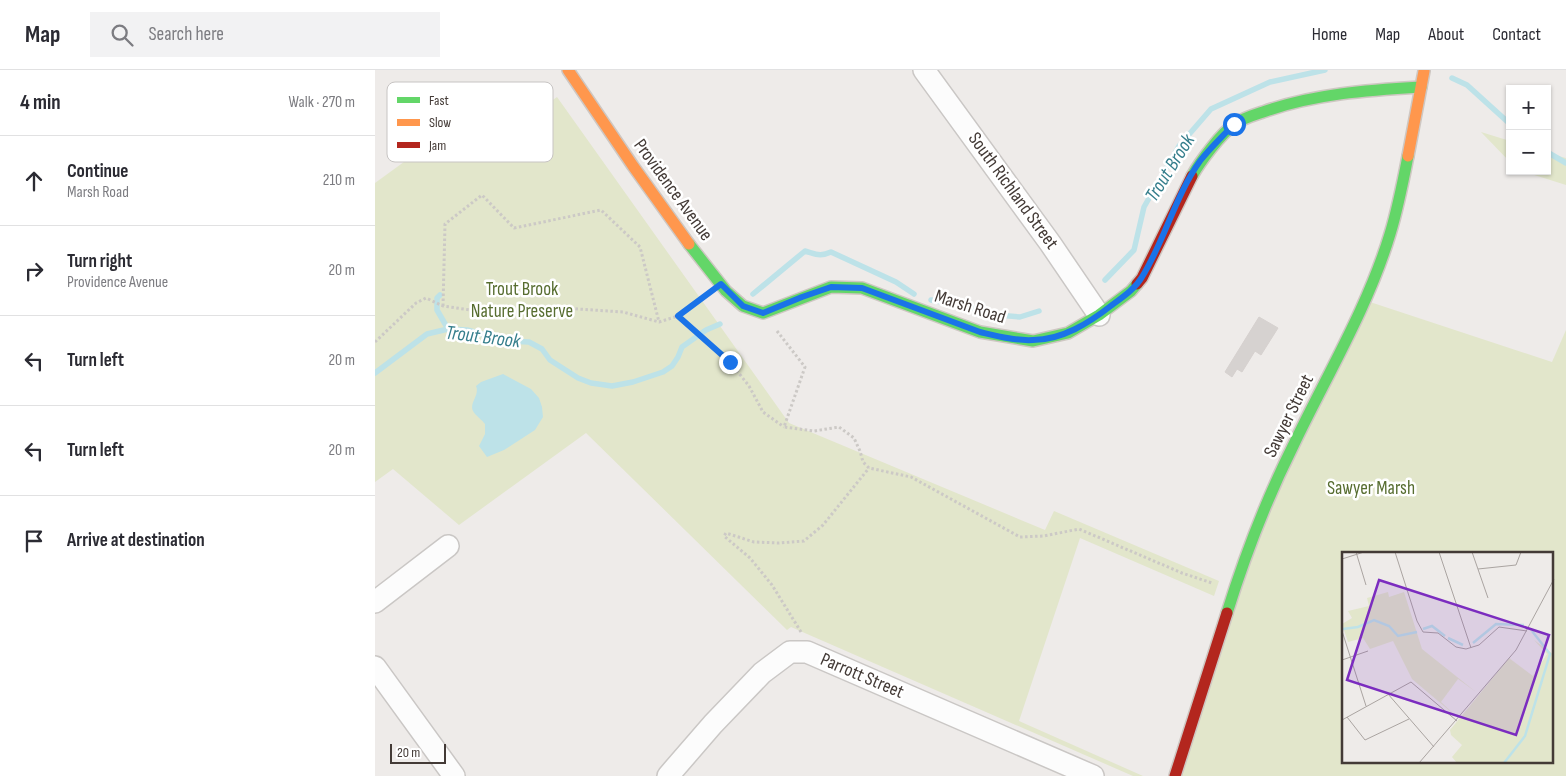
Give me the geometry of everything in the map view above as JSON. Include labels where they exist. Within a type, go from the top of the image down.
[{"type":"street","name":"Providence Avenue","points":[[568,70],[633,166],[698,256],[721,284],[743,306],[763,313]]},
{"type":"street","name":"South Richland Street","points":[[924,70],[1050,243],[1099,315]]},
{"type":"street","name":"Sawyer Street","points":[[1175,776],[1234,590],[1263,513],[1293,445],[1344,344],[1376,273],[1389,234],[1405,173],[1424,70]]},
{"type":"street","name":"Marsh Road","points":[[763,313],[831,287],[862,288],[980,332],[998,336],[1033,340],[1068,333],[1099,315],[1131,291],[1142,278],[1167,229],[1182,194],[1201,161],[1234,124],[1277,107],[1324,97],[1375,90],[1421,88]]},
{"type":"street","points":[[375,602],[448,546]]},
{"type":"street","name":"Parrott Street","points":[[668,776],[762,672],[790,652],[807,652],[1093,776]]},
{"type":"street","points":[[375,667],[453,776]]},
{"type":"path","points":[[443,306],[445,224],[482,195],[514,228],[601,210],[640,247],[659,322]]},
{"type":"path","points":[[375,342],[416,302],[426,298],[443,306],[491,313],[517,312],[547,307],[623,312],[659,322],[678,316],[721,284]]},
{"type":"path","points":[[763,313],[805,367],[784,427]]},
{"type":"path","points":[[678,316],[730,362],[749,386],[763,412],[784,427],[814,431],[839,427],[854,438],[863,462],[869,468],[911,477],[1021,537],[1044,536],[1079,529],[1182,573],[1234,590]]},
{"type":"path","points":[[807,652],[803,635],[771,585],[750,558],[724,536],[726,533],[754,542],[804,541],[823,525],[869,468]]},
{"type":"green space","name":"Trout Brook Nature Preserve","points":[[557,97],[789,423],[1045,530],[1054,511],[1219,581],[1214,596],[1080,538],[1019,721],[1143,776],[1133,776],[791,627],[787,630],[586,433],[459,525],[393,469],[375,482],[375,183],[404,162],[553,162],[553,100]]},
{"type":"green space","points":[[1481,132],[1506,140],[1506,158]]},
{"type":"green space","points":[[1551,154],[1566,158],[1566,185],[1535,175],[1551,175]]},
{"type":"green space","name":"Sawyer Marsh","points":[[1364,300],[1552,362],[1566,330],[1566,776],[1175,776],[1234,590]]},
{"type":"water","points":[[503,374],[531,389],[539,398],[543,417],[535,430],[504,450],[487,457],[479,446],[485,434],[485,424],[474,413],[472,405],[477,393],[476,386],[481,382]]},
{"type":"building","points":[[1259,317],[1278,328],[1261,355],[1255,351],[1242,372],[1237,369],[1232,377],[1225,372]]},
{"type":"waterway","name":"Trout Brook","points":[[1105,280],[1134,250],[1144,207],[1179,146],[1211,109],[1270,82],[1325,70]]},
{"type":"waterway","name":"Trout Brook","points":[[1452,78],[1467,85],[1506,120]]},
{"type":"waterway","name":"Trout Brook","points":[[1551,154],[1566,163]]},
{"type":"waterway","name":"Trout Brook","points":[[753,294],[805,251],[821,255],[831,252],[896,282],[914,294]]},
{"type":"waterway","points":[[440,295],[437,298],[437,310],[448,329]]},
{"type":"waterway","name":"Trout Brook","points":[[931,300],[979,309],[997,315],[1020,317],[1039,311]]},
{"type":"waterway","name":"Trout Brook","points":[[375,373],[427,334],[448,329],[467,330],[508,341],[529,342],[542,349],[550,360],[578,378],[591,383],[612,386],[633,382],[663,372],[672,366],[682,347],[706,330],[720,324]]},
{"type":"traffic: fast","points":[[1192,176],[1223,134],[1241,120],[1282,106],[1321,97],[1361,91],[1421,87]]},
{"type":"traffic: fast","points":[[1227,613],[1249,548],[1284,464],[1359,314],[1381,261],[1393,224],[1408,156]]},
{"type":"traffic: fast","points":[[689,244],[726,291],[743,306],[763,313],[831,287],[862,288],[980,332],[1033,341],[1068,333],[1099,315],[1131,291],[1137,284]]},
{"type":"traffic: slow","points":[[568,70],[689,244]]},
{"type":"traffic: slow","points":[[1408,156],[1424,71]]},
{"type":"traffic: jam","points":[[1137,284],[1142,278],[1192,176]]},
{"type":"traffic: jam","points":[[1175,776],[1227,613]]},
{"type":"route","points":[[730,362],[678,316],[721,284],[743,306],[763,313],[831,287],[862,288],[980,332],[998,336],[1033,340],[1068,333],[1099,315],[1131,291],[1142,278],[1167,229],[1182,194],[1201,161],[1234,124]]}]
